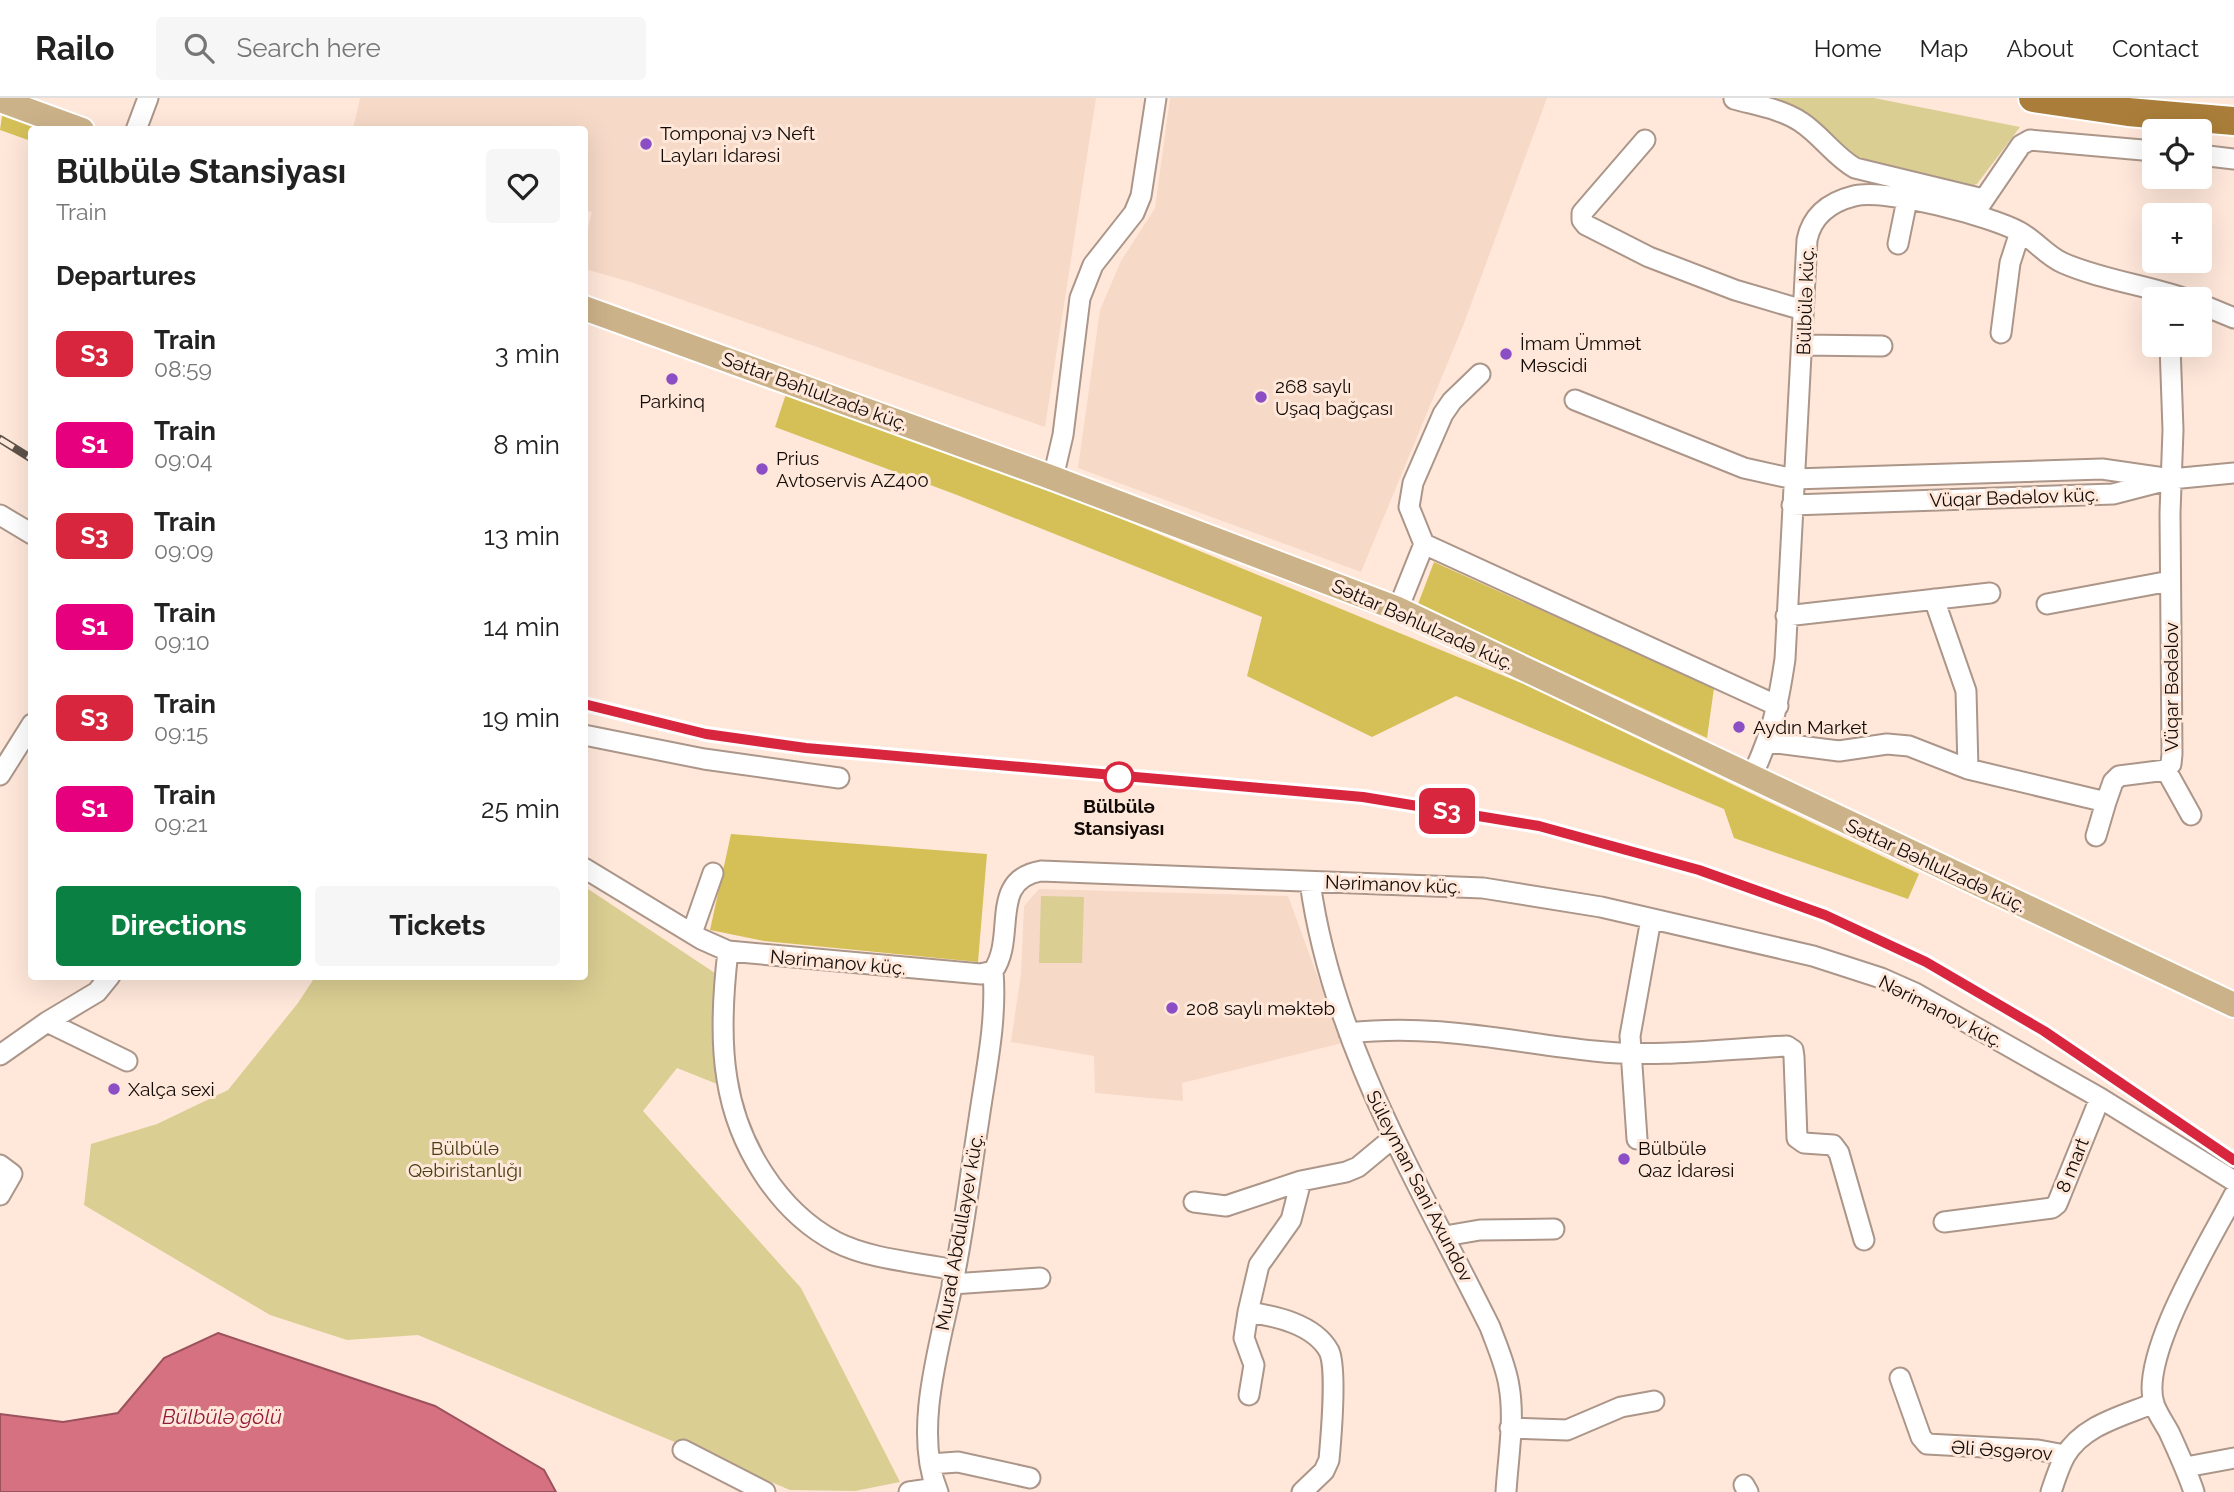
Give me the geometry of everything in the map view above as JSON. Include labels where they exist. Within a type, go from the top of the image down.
[{"type":"highway","points":[[2033,98],[2128,111],[2234,121]]},
{"type":"main road","points":[[0,100],[71,126]]},
{"type":"main road","name":"Səttar Bəhlulzadə küç.","points":[[588,309],[1053,478],[1398,609],[2234,1006]]},
{"type":"street","points":[[138,126],[148,98]]},
{"type":"street","points":[[1053,478],[1063,435],[1080,298],[1093,265],[1134,213],[1142,195],[1156,98]]},
{"type":"street","points":[[1734,99],[1788,115],[1802,122],[1844,162],[1855,168],[1979,207],[2021,145],[2030,140],[2142,150]]},
{"type":"street","points":[[1645,140],[1582,213],[1582,220],[1586,225],[1649,257],[1735,290],[1803,310]]},
{"type":"street","points":[[2212,156],[2234,159]]},
{"type":"street","name":"Bülbülə küç.","points":[[1751,778],[1768,742],[1785,659],[1807,240],[1810,227],[1818,213],[1836,202],[1856,195],[1979,207],[2061,262],[2144,287]]},
{"type":"street","points":[[1898,244],[1907,200]]},
{"type":"street","points":[[2001,333],[2010,262],[2020,232]]},
{"type":"street","points":[[2212,309],[2234,318]]},
{"type":"street","points":[[1802,345],[1882,346]]},
{"type":"street","name":"Vüqar Bədəlov","points":[[2106,802],[2113,782],[2119,776],[2166,770],[2171,764],[2173,430],[2170,357]]},
{"type":"street","points":[[1480,374],[1452,401],[1443,414],[1413,484],[1409,508],[1424,544],[1777,706]]},
{"type":"street","points":[[1575,400],[1744,468],[1794,479],[2102,469],[2171,479]]},
{"type":"street","name":"Vüqar Bədəlov küç.","points":[[1793,505],[2113,494],[2171,479],[2234,473]]},
{"type":"street","points":[[0,515],[28,532]]},
{"type":"street","points":[[1398,609],[1424,544]]},
{"type":"street","points":[[2047,604],[2170,581]]},
{"type":"street","points":[[1787,616],[1990,593]]},
{"type":"street","points":[[1934,599],[1966,691],[1968,769]]},
{"type":"street","points":[[0,775],[28,730]]},
{"type":"street","points":[[588,736],[704,759],[839,778]]},
{"type":"street","points":[[1768,742],[1839,751],[1887,744],[1909,746],[1968,769],[2106,802],[2096,836]]},
{"type":"street","points":[[2166,770],[2191,816]]},
{"type":"street","name":"Nərimanov küç.","points":[[588,871],[692,933],[728,951],[967,973],[993,971],[1003,952],[1009,892],[1027,873],[1041,871],[1483,888],[1530,894],[1813,956],[1881,978],[1915,993],[2100,1098],[2234,1181]]},
{"type":"street","points":[[692,933],[713,873]]},
{"type":"street","name":"Süleyman Sani Axundov","points":[[1310,881],[1322,945],[1349,1033],[1371,1090],[1490,1327],[1500,1354],[1509,1387],[1510,1428],[1506,1492]]},
{"type":"street","points":[[1637,1139],[1629,1053],[1630,1028],[1651,919]]},
{"type":"street","points":[[728,951],[724,1000],[727,1081],[752,1157],[787,1207],[818,1231],[864,1252],[954,1277],[1040,1278]]},
{"type":"street","name":"Murad Abdullayev küç.","points":[[937,1490],[930,1464],[928,1425],[935,1364],[954,1277],[993,1024],[993,971]]},
{"type":"street","points":[[0,1055],[97,992],[107,980]]},
{"type":"street","points":[[47,1022],[127,1061]]},
{"type":"street","points":[[1349,1033],[1380,1030],[1466,1032],[1595,1051],[1629,1053],[1787,1046],[1793,1050],[1797,1139],[1804,1143],[1833,1145],[1839,1153],[1864,1240]]},
{"type":"street","name":"8 mart","points":[[1944,1222],[2052,1208],[2057,1204],[2100,1098]]},
{"type":"street","points":[[1194,1202],[1226,1206],[1301,1181],[1357,1167],[1393,1138]]},
{"type":"street","points":[[0,1165],[12,1174],[0,1195]]},
{"type":"street","points":[[1249,1395],[1254,1365],[1244,1338],[1259,1265],[1291,1220],[1301,1181]]},
{"type":"street","points":[[2194,1492],[2186,1467],[2154,1403],[2152,1385],[2159,1347],[2234,1195]]},
{"type":"street","points":[[1445,1236],[1480,1230],[1554,1229]]},
{"type":"street","points":[[1248,1312],[1276,1317],[1307,1329],[1329,1351],[1332,1371],[1329,1460],[1324,1471],[1302,1492]]},
{"type":"street","name":"Əli Əsgərov","points":[[1900,1378],[1921,1437],[1927,1444],[2038,1450],[2065,1455]]},
{"type":"street","points":[[1510,1428],[1567,1430],[1621,1407],[1654,1401]]},
{"type":"street","points":[[2051,1492],[2065,1455],[2093,1428],[2154,1403]]},
{"type":"street","points":[[683,1450],[765,1492]]},
{"type":"street","points":[[2186,1467],[2234,1458]]},
{"type":"street","points":[[930,1464],[958,1462],[1030,1478]]},
{"type":"street","points":[[909,1492],[937,1490]]},
{"type":"shaded area","name":"Tomponaj vэ Neft Layları İdarəsi","points":[[360,98],[1096,98],[1045,427],[634,283],[588,270],[588,227],[592,212],[588,211],[588,126],[354,126]]},
{"type":"shaded area","points":[[1170,98],[1547,98],[1463,326],[1361,572],[1078,468],[1100,310],[1121,261],[1155,208]]},
{"type":"shaded area","points":[[3,109],[48,126],[28,126],[28,140],[0,130]]},
{"type":"shaded area","points":[[787,391],[1083,503],[1526,685],[1919,874],[1908,899],[1734,838],[1724,809],[1456,696],[1372,737],[1247,676],[1262,617],[957,495],[775,427]]},
{"type":"shaded area","points":[[1434,562],[1714,688],[1707,738],[1418,604]]},
{"type":"shaded area","points":[[731,834],[987,854],[978,962],[764,941],[710,930]]},
{"type":"shaded area","name":"208 saylı məktəb","points":[[1039,889],[1288,896],[1342,1043],[1182,1083],[1183,1101],[1095,1093],[1094,1056],[1011,1042],[1021,974],[1024,906]]},
{"type":"green space","points":[[1760,98],[1874,98],[2020,127],[1977,184],[1962,189],[1853,160]]},
{"type":"green space","name":"Bülbülə Qəbiristanlığı","points":[[588,889],[715,973],[717,1084],[677,1068],[643,1111],[801,1288],[900,1482],[855,1491],[790,1490],[418,1335],[347,1340],[270,1315],[84,1205],[91,1144],[157,1124],[228,1090],[298,1003],[313,980],[588,980]]},
{"type":"green space","points":[[1041,896],[1084,897],[1082,963],[1039,963]]},
{"type":"water","name":"Bülbülə gölü","points":[[218,1333],[435,1406],[544,1470],[556,1492],[0,1492],[0,1414],[63,1422],[118,1413],[164,1358]]},
{"type":"railway","points":[[0,439],[28,456]]},
{"type":"railway","points":[[588,705],[706,734],[806,749],[1363,797],[1539,826],[1699,870],[1825,915],[1926,962],[2044,1031],[2234,1161]]},
{"type":"train","name":"S3","points":[[588,705],[706,734],[806,748],[1363,797],[1539,826],[1699,870],[1825,915],[1926,962],[2044,1031],[2234,1160]]},
{"type":"place","name":"Tomponaj vэ Neft Layları İdarəsi","points":[[646,144]]},
{"type":"place","name":"İmam Ümmət Məscidi","points":[[1506,354]]},
{"type":"place","name":"Parkinq","points":[[672,379]]},
{"type":"place","name":"268 saylı Uşaq bağçası","points":[[1261,397]]},
{"type":"place","name":"Prius Avtoservis AZ400","points":[[762,469]]},
{"type":"place","name":"Aydın Market","points":[[1739,727]]},
{"type":"place","name":"Bülbülə Stansiyası","points":[[1119,777]]},
{"type":"place","name":"208 saylı məktəb","points":[[1172,1008]]},
{"type":"place","name":"Xalça sexi","points":[[114,1089]]},
{"type":"place","name":"Bülbülə Qaz İdarəsi","points":[[1624,1159]]}]
